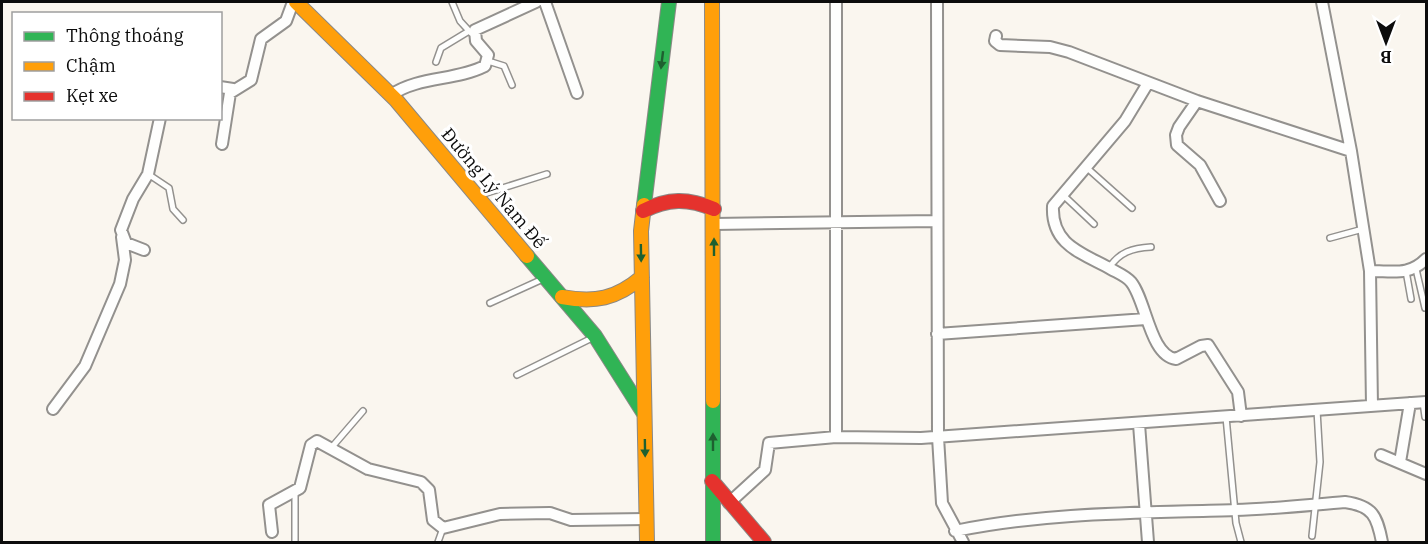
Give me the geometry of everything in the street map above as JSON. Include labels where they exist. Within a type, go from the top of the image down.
[{"type":"street","points":[[222,87],[233,89],[251,80],[261,39],[286,21],[294,2]]},
{"type":"street","name":"Đường Lý Nam Đế","points":[[294,2],[391,95],[595,336],[645,414]]},
{"type":"street","points":[[391,95],[408,84],[470,73],[488,61],[488,55],[472,33],[536,2]]},
{"type":"street","points":[[545,2],[577,93]]},
{"type":"street","points":[[645,541],[643,211],[669,2]]},
{"type":"street","points":[[712,2],[713,543]]},
{"type":"street","points":[[836,2],[836,437]]},
{"type":"street","points":[[936,2],[937,334],[942,503],[963,543]]},
{"type":"street","points":[[1322,2],[1351,151],[1370,271],[1372,406]]},
{"type":"street","points":[[996,36],[994,41],[1000,45],[1050,47],[1069,52],[1197,101],[1351,151]]},
{"type":"street","points":[[1148,83],[1125,121],[1061,194],[1053,206],[1052,221],[1056,232],[1077,250],[1129,279],[1142,300],[1146,319],[1157,344],[1171,359],[1180,358],[1201,346],[1208,345],[1238,392],[1241,416]]},
{"type":"street","points":[[222,144],[228,99],[233,89]]},
{"type":"street","points":[[1197,101],[1179,127],[1176,135],[1177,145],[1200,165],[1220,201]]},
{"type":"street","points":[[53,409],[85,366],[120,284],[125,260],[121,230],[126,215],[148,174],[160,120]]},
{"type":"street","points":[[643,211],[668,199],[682,199],[714,209]]},
{"type":"street","points":[[714,224],[936,221]]},
{"type":"street","points":[[122,237],[126,243],[144,250]]},
{"type":"street","points":[[1370,271],[1411,270],[1426,259]]},
{"type":"street","points":[[562,297],[597,302],[612,299],[626,291],[642,277]]},
{"type":"street","points":[[937,334],[1146,319]]},
{"type":"street","points":[[729,503],[765,470],[769,443],[836,437],[939,437],[1425,402]]},
{"type":"street","points":[[1400,462],[1410,403]]},
{"type":"street","points":[[1139,424],[1148,543]]},
{"type":"street","points":[[272,532],[269,505],[300,488],[311,445],[321,441],[368,469],[421,482],[429,490],[433,520],[443,528],[500,514],[549,513],[571,520],[646,519]]},
{"type":"street","points":[[1381,455],[1426,474]]},
{"type":"street","points":[[712,481],[764,543]]},
{"type":"street","points":[[955,531],[988,524],[1144,510],[1235,510],[1345,502],[1360,504],[1369,509],[1375,516],[1382,543]]},
{"type":"lane","points":[[436,62],[441,48],[472,33],[460,21],[452,2]]},
{"type":"lane","points":[[488,61],[504,66],[512,86]]},
{"type":"lane","points":[[1086,167],[1131,208]]},
{"type":"lane","points":[[148,174],[169,188],[173,209],[183,220]]},
{"type":"lane","points":[[477,196],[547,174]]},
{"type":"lane","points":[[1061,194],[1094,224]]},
{"type":"lane","points":[[1330,238],[1363,229]]},
{"type":"lane","points":[[1109,268],[1115,259],[1129,250],[1151,247]]},
{"type":"lane","points":[[1411,270],[1411,299]]},
{"type":"lane","points":[[1411,270],[1425,308]]},
{"type":"lane","points":[[490,303],[546,278]]},
{"type":"lane","points":[[517,375],[595,336]]},
{"type":"lane","points":[[1425,402],[1425,417]]},
{"type":"lane","points":[[1312,536],[1320,462],[1317,410]]},
{"type":"lane","points":[[332,447],[363,411]]},
{"type":"lane","points":[[1226,417],[1235,510],[1241,543]]},
{"type":"lane","points":[[295,543],[296,492]]},
{"type":"lane","points":[[438,543],[443,528]]},
{"type":"traffic: fast","points":[[644,205],[669,2]]},
{"type":"traffic: fast","points":[[527,256],[595,336],[643,412]]},
{"type":"traffic: fast","points":[[713,401],[713,542]]},
{"type":"traffic: slow","points":[[296,2],[396,100],[527,256]]},
{"type":"traffic: slow","points":[[712,2],[713,401]]},
{"type":"traffic: slow","points":[[644,205],[641,231],[647,542]]},
{"type":"traffic: slow","points":[[562,297],[585,300],[605,298],[623,290],[642,277]]},
{"type":"traffic: jam","points":[[643,211],[678,201],[687,201],[714,209]]},
{"type":"traffic: jam","points":[[712,481],[764,542]]}]
